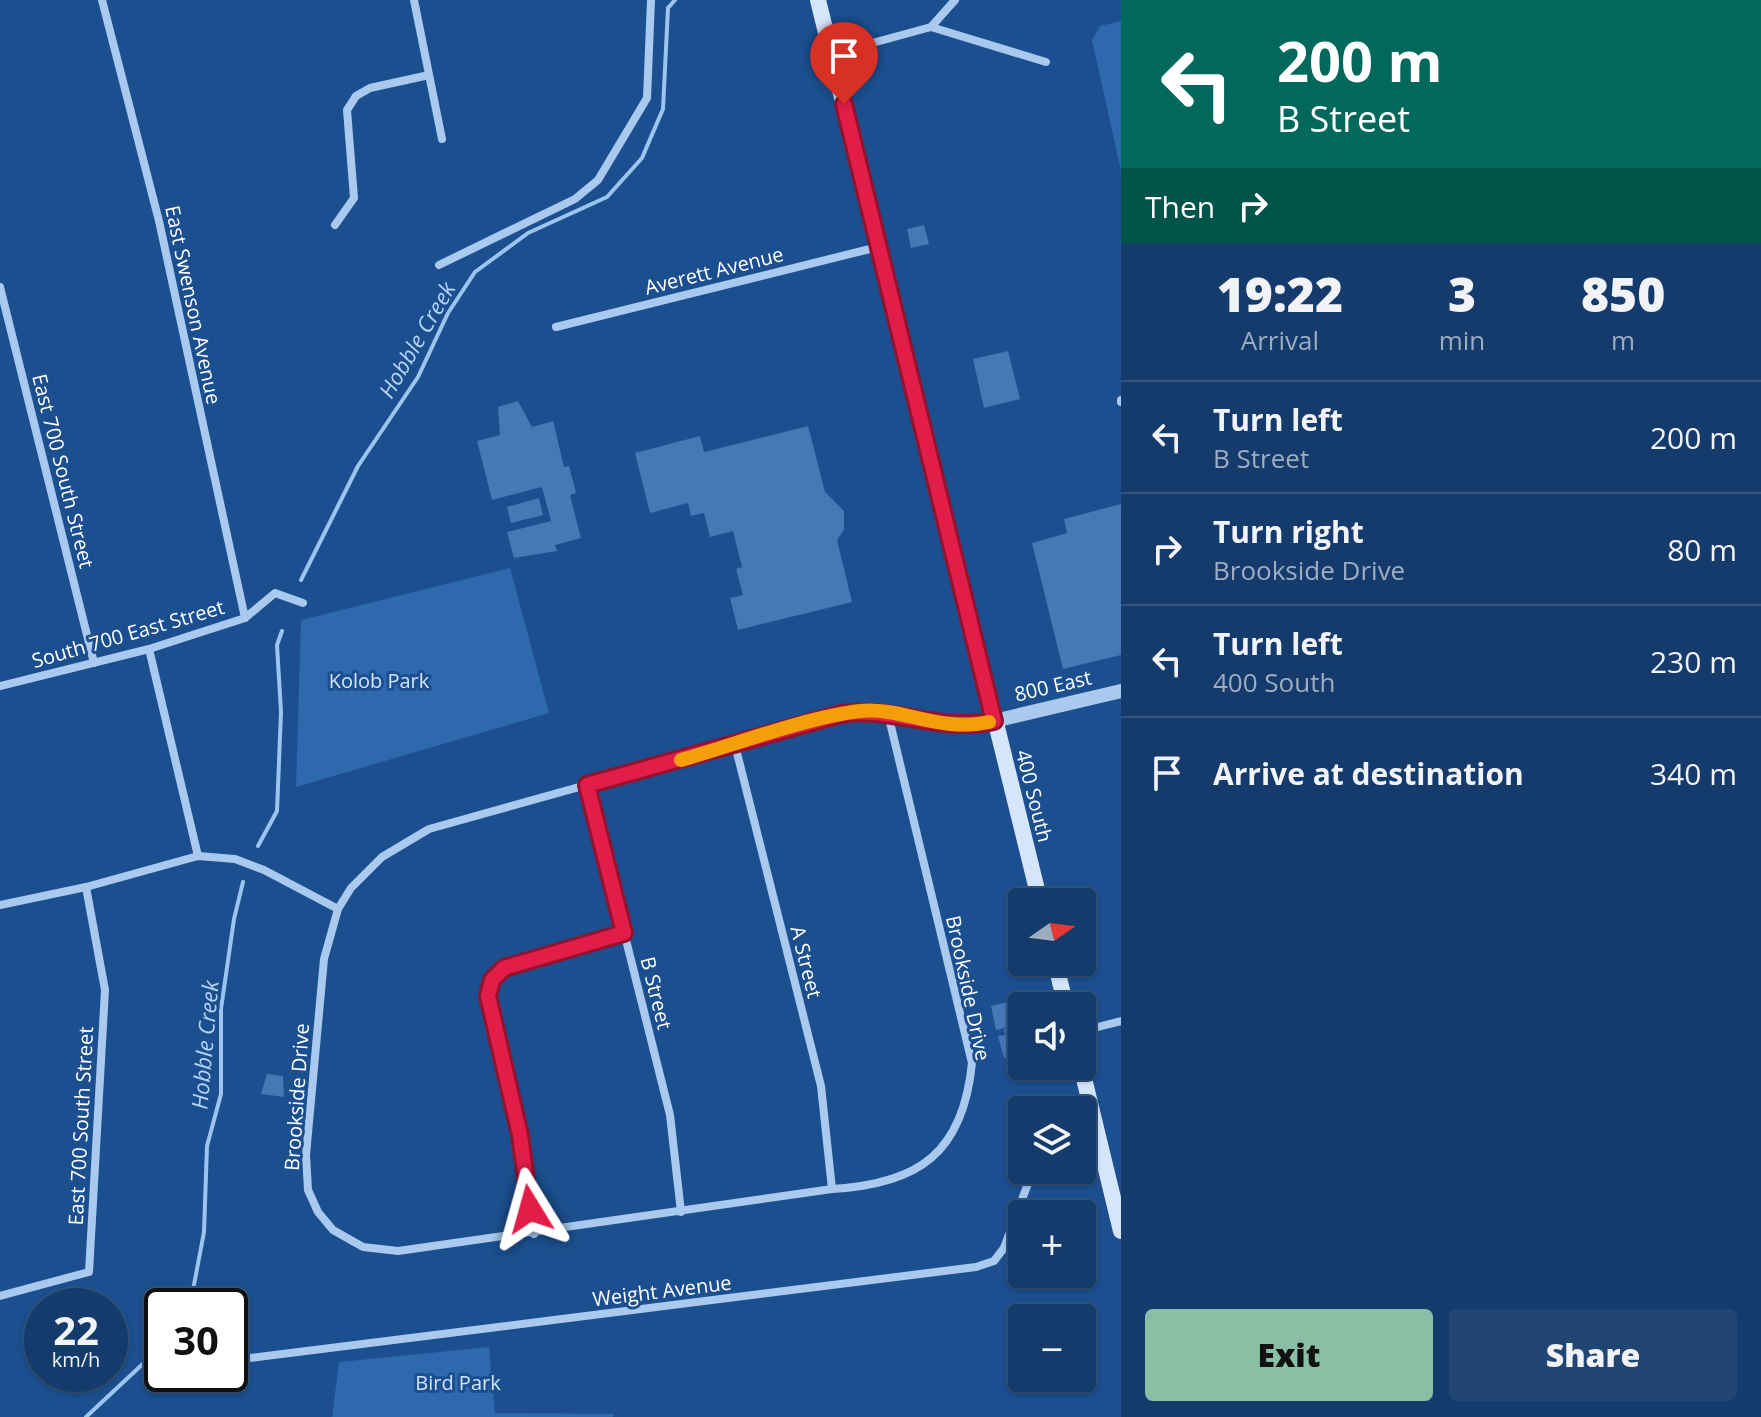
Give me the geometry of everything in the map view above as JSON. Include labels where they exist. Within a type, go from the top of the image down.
[{"type":"main road","name":"400 South","points":[[818,0],[1036,888]]},
{"type":"main road","points":[[1096,1144],[1121,1231]]},
{"type":"street","name":"East Swenson Avenue","points":[[102,0],[159,221],[245,618]]},
{"type":"street","points":[[414,0],[442,139]]},
{"type":"street","points":[[439,265],[575,199],[598,180],[647,98],[651,0]]},
{"type":"street","points":[[931,27],[955,0]]},
{"type":"street","points":[[832,54],[931,27],[1046,62]]},
{"type":"street","points":[[335,225],[354,198],[347,110],[356,96],[370,88],[429,75]]},
{"type":"street","name":"Averett Avenue","points":[[556,327],[879,247]]},
{"type":"street","name":"East 700 South Street","points":[[0,287],[94,663]]},
{"type":"street","name":"South 700 East Street","points":[[0,686],[149,649],[245,618],[275,593],[303,603]]},
{"type":"street","points":[[149,649],[198,856]]},
{"type":"street","name":"800 East","points":[[994,721],[1121,691]]},
{"type":"street","name":"Brookside Drive","points":[[888,714],[968,1044],[970,1079],[959,1123],[918,1169],[872,1187],[832,1189],[534,1234],[387,1251],[363,1247],[342,1237],[318,1212],[308,1190],[306,1155],[324,959],[338,909],[370,868],[417,835],[841,714],[864,711],[888,714],[941,725],[969,726],[994,721]]},
{"type":"street","name":"A Street","points":[[735,745],[821,1086],[832,1189]]},
{"type":"street","name":"B Street","points":[[587,785],[670,1115],[681,1212]]},
{"type":"street","points":[[0,905],[86,887],[198,856],[235,859],[249,864],[338,909]]},
{"type":"street","name":"East 700 South Street","points":[[0,1296],[89,1272],[105,990],[86,887]]},
{"type":"street","points":[[534,1234],[520,1135],[488,996],[490,988],[504,968],[519,961],[624,933]]},
{"type":"street","points":[[1096,1027],[1121,1021]]},
{"type":"street","name":"Weight Avenue","points":[[248,1358],[976,1267],[994,1261],[1004,1248],[1028,1184]]},
{"type":"green space","points":[[1121,21],[1121,171],[1092,40],[1100,26]]},
{"type":"green space","name":"Kolob Park","points":[[510,568],[549,713],[296,787],[301,620]]},
{"type":"green space","name":"Bird Park","points":[[489,1347],[495,1413],[613,1414],[613,1417],[332,1417],[339,1362]]},
{"type":"building","points":[[924,225],[929,244],[911,248],[907,229]]},
{"type":"building","points":[[1008,351],[1020,399],[984,408],[973,359]]},
{"type":"building","points":[[518,401],[532,427],[553,421],[564,467],[569,466],[576,493],[570,495],[581,538],[555,545],[557,551],[514,558],[507,532],[551,521],[542,487],[492,500],[477,441],[500,435],[498,407]]},
{"type":"building","points":[[808,426],[825,492],[844,511],[844,530],[837,540],[852,602],[738,630],[730,598],[743,595],[736,569],[742,567],[733,531],[710,537],[704,513],[691,516],[688,503],[650,513],[635,453],[700,436],[704,452]]},
{"type":"building","points":[[539,498],[543,515],[511,523],[507,507]]},
{"type":"building","points":[[1121,504],[1121,655],[1063,669],[1032,543],[1067,533],[1064,519]]},
{"type":"building","points":[[1008,1002],[1008,1027],[996,1030],[991,1006]]},
{"type":"building","points":[[1008,1028],[1008,1057],[1004,1058],[998,1036],[1005,1035],[1004,1029]]},
{"type":"building","points":[[267,1074],[283,1076],[284,1097],[261,1094]]},
{"type":"waterway","name":"Hobble Creek","points":[[301,580],[358,466],[418,377],[448,313],[475,272],[528,233],[607,197],[642,158],[663,109],[668,8],[675,0]]},
{"type":"waterway","name":"Hobble Creek","points":[[258,846],[277,811],[281,712],[277,645],[282,631]]},
{"type":"waterway","name":"Hobble Creek","points":[[193,1288],[204,1232],[207,1146],[221,1094],[221,1009],[234,919],[243,882]]},
{"type":"waterway","name":"Hobble Creek","points":[[86,1417],[144,1363]]},
{"type":"slow traffic","points":[[681,760],[841,714],[864,711],[941,725],[969,726],[989,722]]},
{"type":"route","points":[[530,1209],[520,1135],[488,996],[492,980],[504,968],[519,961],[624,933],[587,785],[841,714],[864,711],[941,725],[969,726],[994,721],[844,104]]}]
